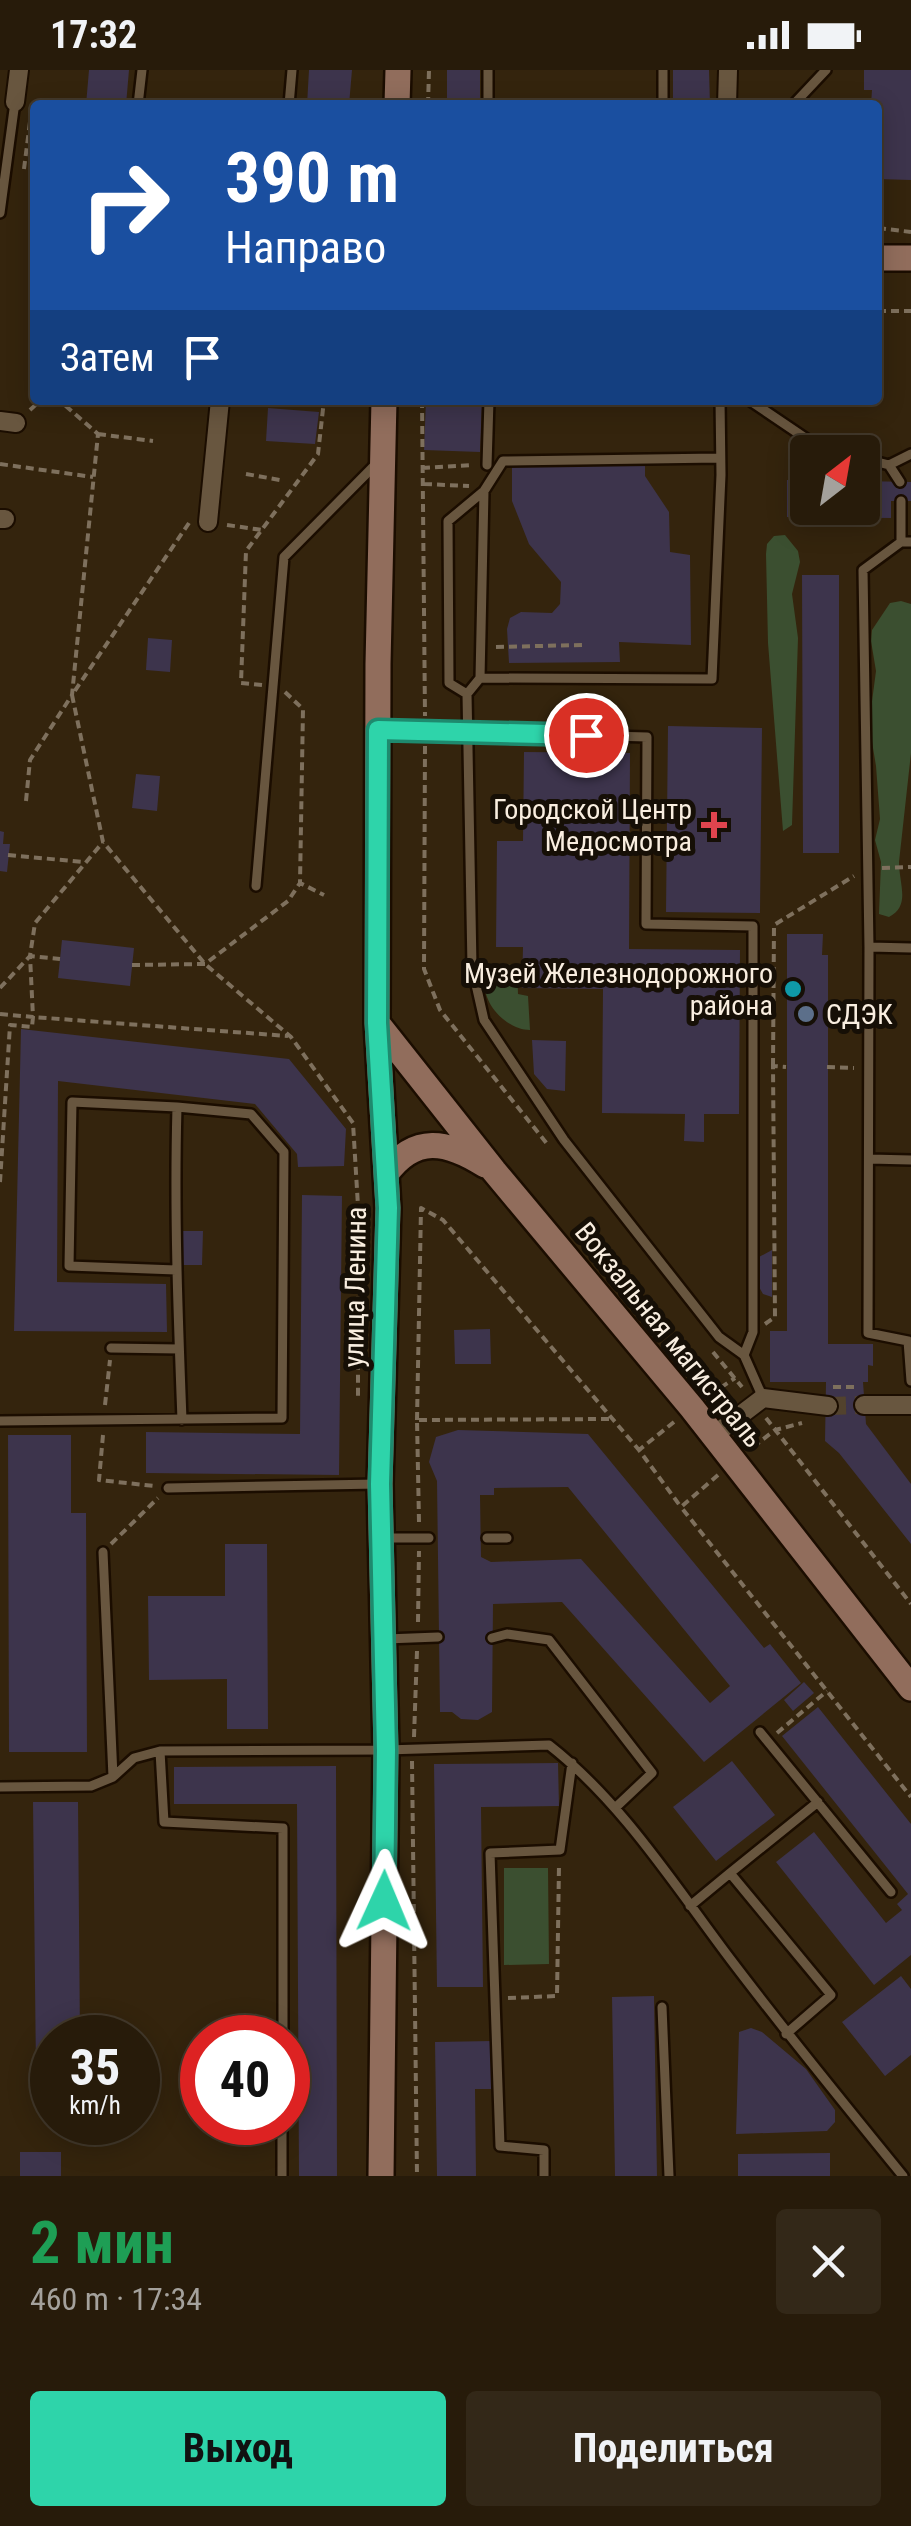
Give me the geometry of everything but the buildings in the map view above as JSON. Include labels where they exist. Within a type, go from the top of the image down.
[{"type":"main road","points":[[397,100],[398,70]]},
{"type":"main road","points":[[882,258],[911,258]]},
{"type":"main road","name":"улица Ленина","points":[[381,2176],[399,1750],[383,1639],[380,1484],[386,1174],[377,1023],[380,460],[384,405]]},
{"type":"main road","name":"Вокзальная магистраль","points":[[377,1023],[494,1171],[692,1408],[911,1688]]},
{"type":"main road","points":[[386,1174],[405,1152],[422,1146],[444,1146],[468,1154],[494,1171]]},
{"type":"street","points":[[19,70],[23,106]]},
{"type":"street","points":[[727,100],[728,70]]},
{"type":"street","points":[[208,522],[220,405]]},
{"type":"street","points":[[713,1436],[763,1398],[828,1406]]},
{"type":"street","points":[[864,1405],[911,1406]]},
{"type":"lane","points":[[139,100],[142,70]]},
{"type":"lane","points":[[289,100],[292,70]]},
{"type":"lane","points":[[488,70],[488,100]]},
{"type":"lane","points":[[663,70],[663,100]]},
{"type":"lane","points":[[798,100],[826,70]]},
{"type":"lane","points":[[0,214],[23,106]]},
{"type":"lane","points":[[488,464],[490,405]]},
{"type":"lane","points":[[480,678],[712,679],[720,405]]},
{"type":"lane","points":[[756,405],[800,435]]},
{"type":"lane","points":[[880,462],[890,465],[911,454]]},
{"type":"lane","points":[[468,694],[449,682],[448,521],[503,460],[720,458]]},
{"type":"lane","points":[[256,886],[284,557],[380,460]]},
{"type":"lane","points":[[890,465],[900,482]]},
{"type":"lane","points":[[479,488],[480,678],[468,694],[468,732],[472,967],[484,1020],[564,1140],[719,1337],[744,1355],[763,1398]]},
{"type":"lane","points":[[901,501],[906,542],[864,570],[869,947],[868,1333],[908,1341],[911,1381]]},
{"type":"lane","points":[[378,730],[647,737],[646,924],[753,926],[752,1332],[744,1355]]},
{"type":"lane","points":[[869,947],[911,948]]},
{"type":"lane","points":[[0,1421],[282,1418],[284,1152],[252,1114],[72,1102],[70,1266],[176,1270]]},
{"type":"lane","points":[[176,1107],[176,1270],[182,1420]]},
{"type":"lane","points":[[868,1159],[911,1160]]},
{"type":"lane","points":[[111,1348],[179,1349]]},
{"type":"lane","points":[[168,1488],[380,1484]]},
{"type":"lane","points":[[381,1538],[424,1538]]},
{"type":"lane","points":[[487,1538],[508,1538]]},
{"type":"lane","points":[[102,1552],[113,1777]]},
{"type":"lane","points":[[492,1638],[508,1634],[548,1640],[652,1774],[615,1808]]},
{"type":"lane","points":[[383,1639],[438,1638]]},
{"type":"lane","points":[[760,1732],[891,1892]]},
{"type":"lane","points":[[0,1787],[91,1786],[113,1777],[134,1758],[160,1751],[399,1750],[549,1744],[615,1808],[786,2034],[904,2176]]},
{"type":"lane","points":[[160,1751],[164,1822],[283,1828],[282,2015]]},
{"type":"lane","points":[[544,2176],[544,2150],[500,2146],[490,1853],[560,1850],[572,1763]]},
{"type":"lane","points":[[690,1906],[818,1802]]},
{"type":"lane","points":[[730,1872],[831,1995],[786,2034]]},
{"type":"lane","points":[[662,2008],[668,2176]]},
{"type":"lane","points":[[282,2145],[282,2176]]},
{"type":"path","points":[[428,100],[429,70]]},
{"type":"path","points":[[23,106],[24,169]]},
{"type":"path","points":[[882,228],[911,232]]},
{"type":"path","points":[[882,311],[911,311]]},
{"type":"path","points":[[64,405],[98,434],[153,441]]},
{"type":"path","points":[[256,684],[241,682],[246,551],[318,454],[323,405]]},
{"type":"path","points":[[422,405],[424,969],[440,1010]]},
{"type":"path","points":[[98,434],[72,696],[103,842],[205,964],[291,1036],[353,1122]]},
{"type":"path","points":[[0,464],[94,478]]},
{"type":"path","points":[[422,468],[488,464]]},
{"type":"path","points":[[246,474],[280,480]]},
{"type":"path","points":[[422,484],[479,488]]},
{"type":"path","points":[[26,801],[30,760],[72,696],[208,522],[262,530]]},
{"type":"path","points":[[508,647],[582,645]]},
{"type":"path","points":[[132,965],[205,964],[247,936],[288,901],[300,883],[304,709],[286,692]]},
{"type":"path","points":[[0,1182],[10,1025],[32,1027],[34,1017],[30,956],[35,923],[103,842]]},
{"type":"path","points":[[8,855],[86,862]]},
{"type":"path","points":[[752,1332],[775,1317],[774,925],[867,868],[911,868]]},
{"type":"path","points":[[300,883],[324,894]]},
{"type":"path","points":[[30,956],[60,959]]},
{"type":"path","points":[[0,988],[30,956]]},
{"type":"path","points":[[0,1014],[291,1036]]},
{"type":"path","points":[[773,1066],[786,1066]]},
{"type":"path","points":[[827,1067],[869,1068]]},
{"type":"path","points":[[417,2176],[399,1750],[416,1729],[424,1538],[417,1420],[422,1208],[443,1220],[639,1450],[911,1797]]},
{"type":"path","points":[[111,1348],[99,1480],[168,1488]]},
{"type":"path","points":[[639,1450],[734,1378]]},
{"type":"path","points":[[417,1420],[612,1419]]},
{"type":"path","points":[[680,1507],[775,1430],[813,1420]]},
{"type":"path","points":[[775,1430],[911,1604]]},
{"type":"path","points":[[102,1552],[168,1488]]},
{"type":"path","points":[[768,1741],[827,1692]]},
{"type":"path","points":[[495,1999],[557,1996],[560,1850]]},
{"type":"green space","points":[[785,535],[798,551],[800,562],[792,594],[798,638],[792,825],[783,831],[768,643],[766,554],[767,544],[774,536]]},
{"type":"green space","points":[[890,603],[911,604],[911,753],[899,862],[902,901],[889,917],[879,914],[881,862],[875,840],[880,819],[869,724],[876,671],[871,641],[872,630]]},
{"type":"green space","points":[[484,964],[517,965],[518,994],[528,996],[530,1030],[510,1024],[494,1009],[486,993]]},
{"type":"green space","points":[[504,1868],[548,1868],[549,1964],[504,1965]]},
{"type":"tunnel","points":[[828,1406],[864,1405]]},
{"type":"place","name":"Городской Центр Медосмотра","points":[[714,825]]},
{"type":"place","name":"Музей Железнодорожного района","points":[[793,989]]},
{"type":"place","name":"СДЭК","points":[[806,1014]]},
{"type":"route","points":[[384,1901],[386,1750],[380,1484],[388,1208],[377,1023],[378,730],[586,735]]}]
